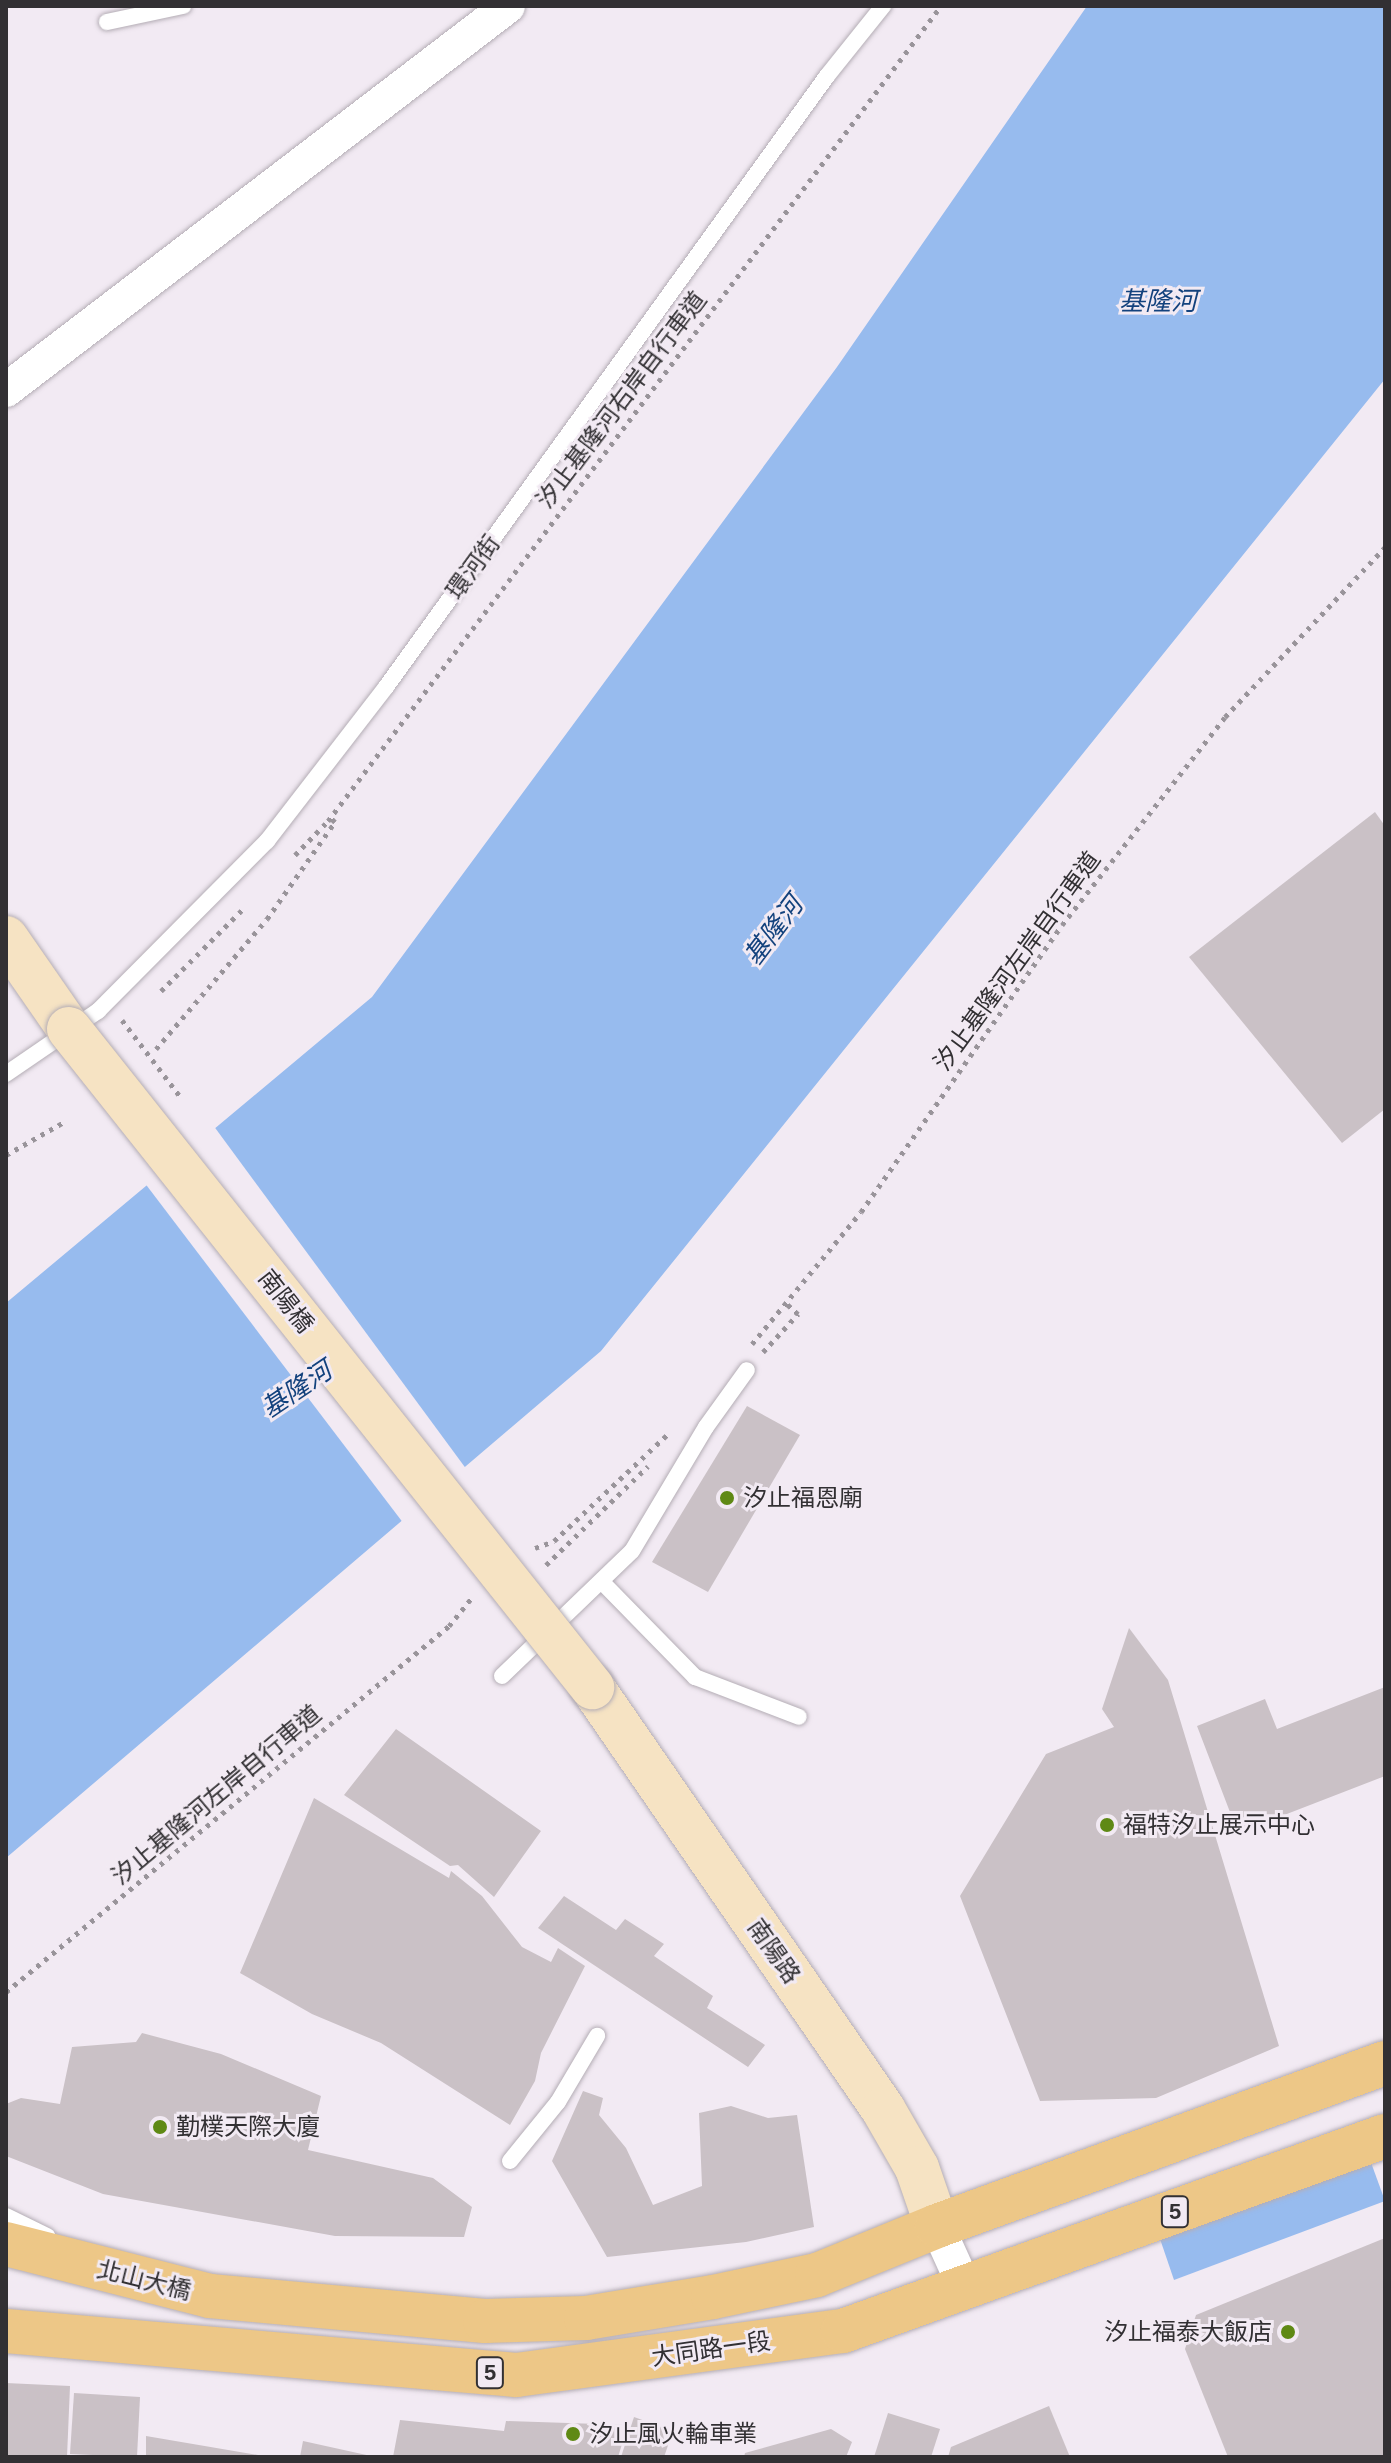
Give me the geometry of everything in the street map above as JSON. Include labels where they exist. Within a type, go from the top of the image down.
[{"type":"main road","name":"大同路一段","points":[[210,2296],[485,2321],[586,2318],[713,2297],[817,2275],[937,2226],[1385,2063]]},
{"type":"main road","name":"大同路一段","points":[[6,2331],[516,2375],[843,2331],[966,2290],[1060,2251],[1385,2136]]},
{"type":"main road","name":"北山大橋","points":[[6,2244],[210,2296]]},
{"type":"street","points":[[6,390],[494,9]]},
{"type":"street","name":"南陽橋","points":[[6,938],[69,1029],[592,1687]]},
{"type":"street","name":"南陽路","points":[[592,1687],[883,2109],[917,2168],[937,2226]]},
{"type":"street","points":[[937,2226],[966,2290]]},
{"type":"lane","points":[[107,22],[183,6]]},
{"type":"lane","name":"環河街","points":[[6,1074],[98,1011],[267,841],[386,687],[827,76],[883,6]]},
{"type":"lane","points":[[502,1676],[603,1583],[632,1551],[706,1427],[747,1370]]},
{"type":"lane","points":[[603,1583],[695,1677],[799,1717]]},
{"type":"lane","points":[[510,2161],[558,2102],[597,2036]]},
{"type":"lane","name":"北山大橋","points":[[6,2216],[48,2237],[210,2296]]},
{"type":"path","name":"汐止基隆河右岸自行車道","points":[[156,1049],[267,919],[335,822],[330,817],[941,6]]},
{"type":"path","name":"汐止基隆河左岸自行車道","points":[[746,1350],[861,1212],[1062,925],[1225,717],[1385,547]]},
{"type":"path","points":[[6,1155],[64,1122]]},
{"type":"path","points":[[747,1370],[798,1314],[787,1304]]},
{"type":"path","points":[[554,1541],[672,1429]]},
{"type":"path","points":[[541,1569],[650,1464]]},
{"type":"path","name":"汐止基隆河左岸自行車道","points":[[6,1992],[449,1626]]},
{"type":"water","name":"基隆河","points":[[1087,6],[1385,6],[1385,379],[601,1351],[6,1858],[6,1303],[372,997],[837,367]]},
{"type":"water","points":[[1369,2157],[1385,2201],[1174,2280],[1158,2233]]},
{"type":"pier","points":[[213,1125],[467,1470],[404,1524],[144,1182]]},
{"type":"building","points":[[1375,812],[1385,826],[1385,1109],[1342,1143],[1189,957]]},
{"type":"building","name":"汐止福恩廟","points":[[747,1406],[800,1435],[708,1592],[652,1562]]},
{"type":"building","name":"福特汐止展示中心","points":[[1129,1628],[1168,1680],[1279,2046],[1156,2098],[1040,2101],[960,1896],[1046,1754],[1114,1727],[1102,1709]]},
{"type":"building","points":[[1385,1687],[1385,1776],[1238,1833],[1197,1726],[1265,1699],[1277,1729]]},
{"type":"building","points":[[396,1729],[541,1831],[494,1897],[458,1865],[450,1866],[344,1795]]},
{"type":"building","points":[[314,1798],[449,1878],[451,1871],[482,1896],[522,1947],[551,1962],[558,1948],[585,1966],[541,2053],[535,2081],[510,2125],[381,2043],[312,2014],[240,1973]]},
{"type":"building","points":[[564,1896],[616,1930],[625,1919],[664,1944],[654,1956],[713,1996],[707,2008],[765,2045],[748,2067],[538,1928]]},
{"type":"building","name":"勤樸天際大廈","points":[[142,2033],[221,2054],[321,2096],[308,2150],[433,2178],[472,2207],[464,2237],[335,2236],[103,2194],[6,2156],[6,2104],[21,2098],[60,2104],[72,2047],[136,2042]]},
{"type":"building","points":[[583,2091],[603,2098],[599,2115],[626,2148],[653,2205],[702,2186],[699,2113],[731,2106],[768,2118],[797,2115],[814,2227],[746,2242],[607,2257],[552,2161]]},
{"type":"building","name":"汐止福泰大飯店","points":[[1385,2238],[1385,2457],[1228,2457],[1185,2349],[1196,2315]]},
{"type":"building","points":[[6,2383],[70,2386],[67,2457],[6,2457]]},
{"type":"building","points":[[74,2393],[140,2397],[137,2457],[70,2454]]},
{"type":"building","points":[[1049,2406],[1070,2457],[948,2457],[951,2447]]},
{"type":"building","points":[[888,2413],[940,2429],[931,2457],[874,2457]]},
{"type":"building","points":[[634,2417],[673,2431],[664,2457],[621,2457]]},
{"type":"building","points":[[400,2420],[504,2431],[506,2421],[628,2425],[618,2457],[393,2457]]},
{"type":"building","points":[[831,2429],[852,2442],[846,2457],[744,2457],[745,2453]]},
{"type":"building","points":[[146,2436],[258,2455],[258,2457],[146,2457]]},
{"type":"building","points":[[303,2441],[371,2456],[300,2457]]},
{"type":"place","name":"汐止福恩廟","points":[[727,1498]]},
{"type":"place","name":"福特汐止展示中心","points":[[1107,1825]]},
{"type":"place","name":"勤樸天際大廈","points":[[160,2127]]},
{"type":"place","name":"汐止福泰大飯店","points":[[1288,2332]]},
{"type":"place","name":"汐止風火輪車業","points":[[573,2434]]}]
